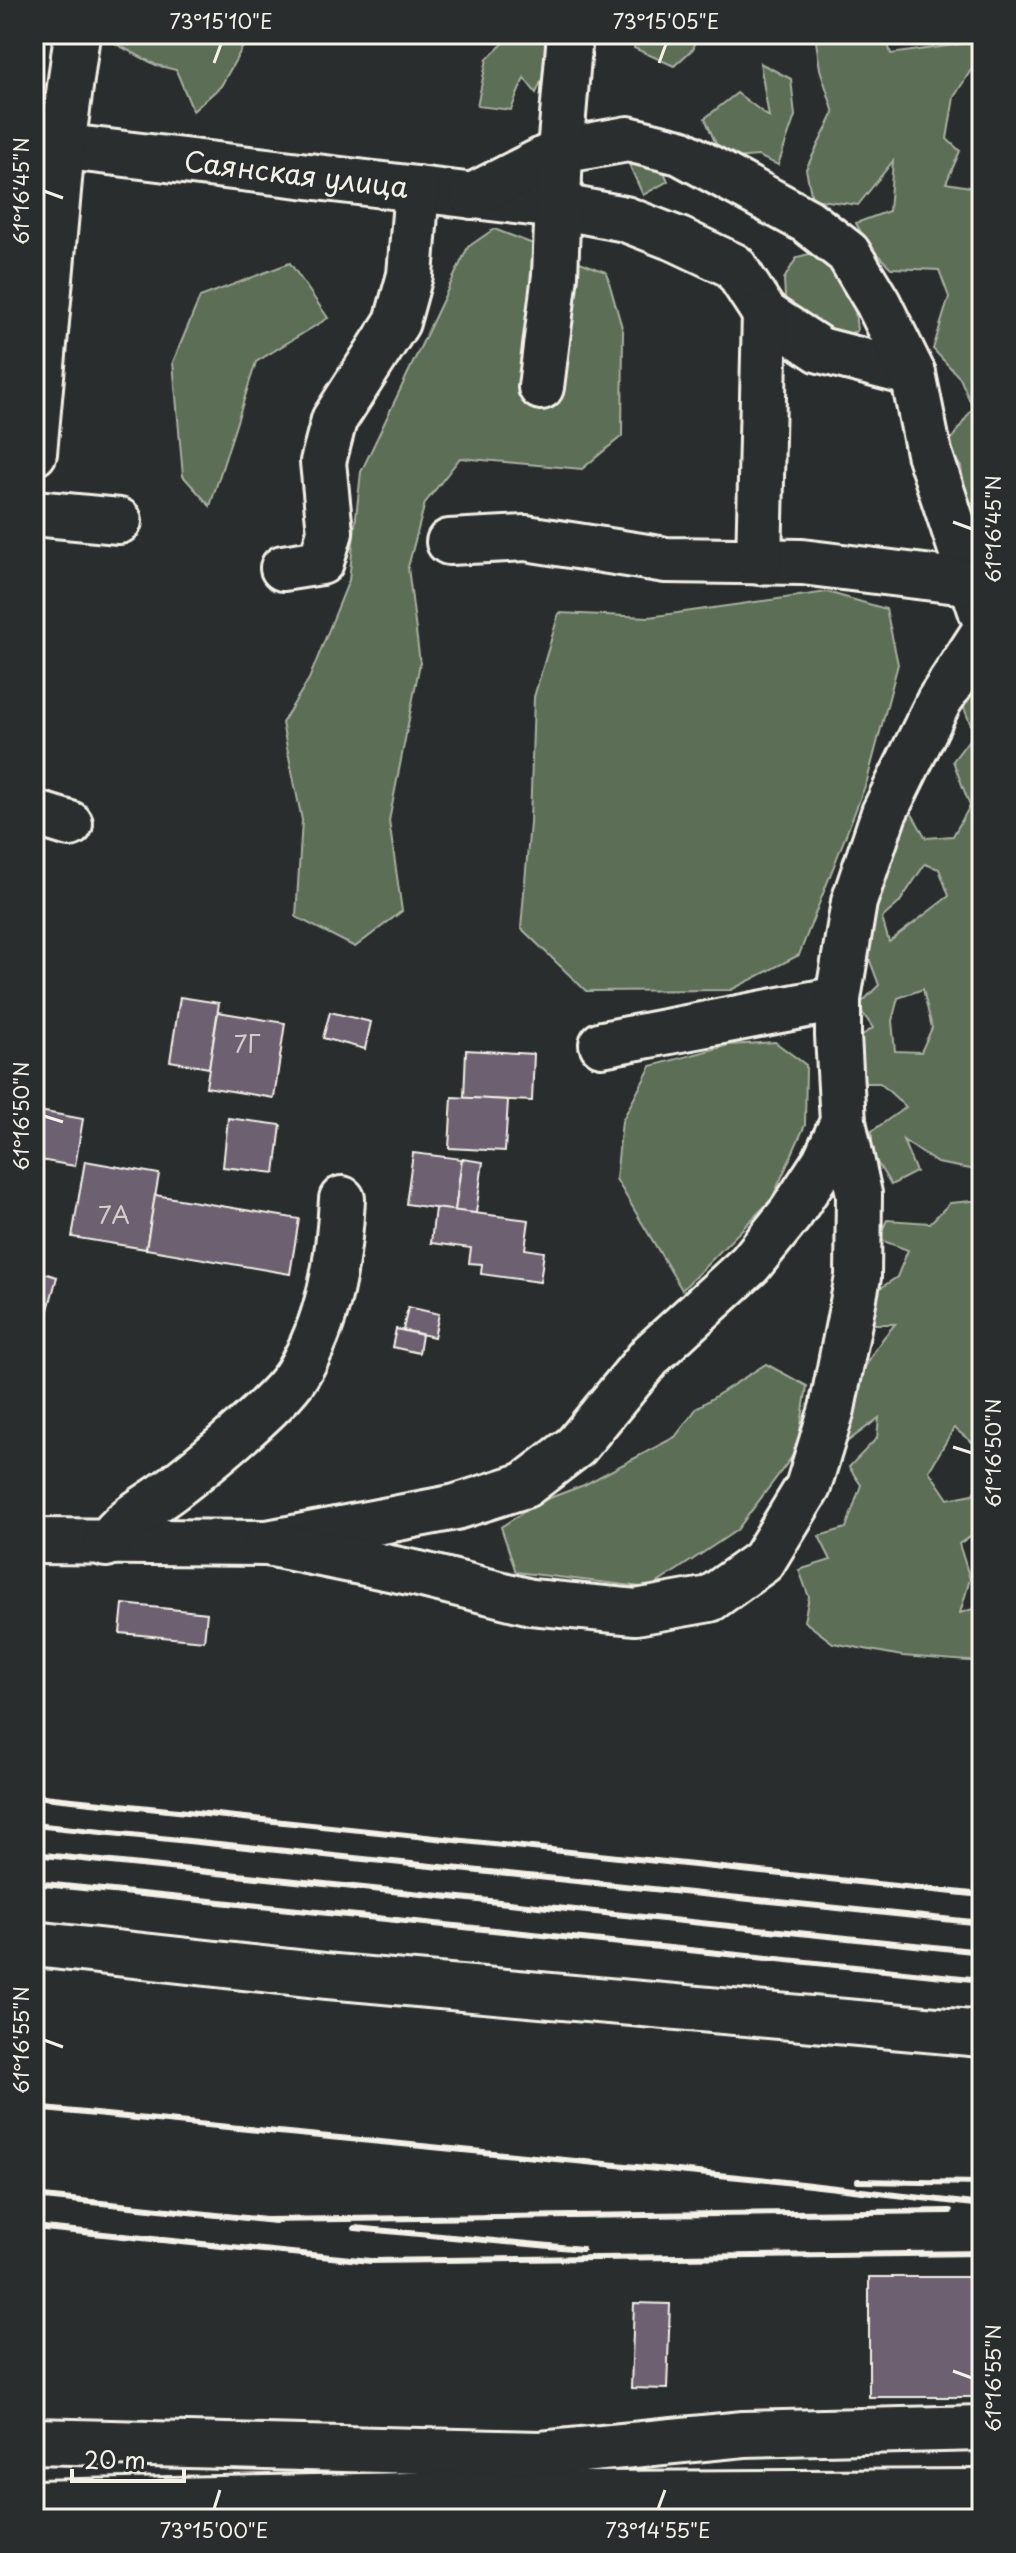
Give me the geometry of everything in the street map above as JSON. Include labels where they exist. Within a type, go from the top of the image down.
[{"type":"street","points":[[34,453],[48,145],[77,34]]},
{"type":"street","points":[[541,387],[555,275],[560,151],[570,34]]},
{"type":"street","points":[[449,542],[526,538],[666,560],[802,562],[979,593],[929,453],[913,374],[878,303],[848,253],[807,221],[680,152],[628,139],[560,151],[472,196]]},
{"type":"street","name":"Саянская улица","points":[[48,145],[557,206],[625,219],[734,266],[765,314]]},
{"type":"street","points":[[283,568],[321,562],[330,532],[323,462],[334,420],[397,322],[410,275],[417,189]]},
{"type":"street","points":[[765,314],[820,350],[913,374]]},
{"type":"street","points":[[759,562],[765,314]]},
{"type":"street","points":[[34,513],[119,521]]},
{"type":"street","points":[[267,1543],[419,1574],[531,1602],[636,1612],[710,1599],[763,1561],[808,1487],[832,1409],[858,1277],[859,1194],[843,1122],[838,999],[854,902],[884,813],[939,701],[982,635]]},
{"type":"street","points":[[602,1044],[838,999]]},
{"type":"street","points":[[34,1541],[267,1543],[456,1507],[525,1485],[576,1446],[652,1354],[750,1264],[791,1213],[825,1161],[843,1122]]},
{"type":"street","points":[[106,1544],[124,1520],[174,1487],[295,1377],[321,1328],[340,1247],[342,1199]]},
{"type":"street","points":[[34,1944],[326,1976],[982,2034]]},
{"type":"street","points":[[34,2441],[541,2454],[744,2434],[982,2428]]},
{"type":"street","points":[[34,2503],[518,2494],[982,2492]]},
{"type":"green space","points":[[115,34],[250,34],[221,86],[193,111],[176,70],[156,65],[116,44]]},
{"type":"green space","points":[[513,34],[557,34],[556,48],[536,93],[524,78],[511,110],[477,106],[487,59]]},
{"type":"green space","points":[[638,34],[693,34],[694,48],[674,66],[634,48]]},
{"type":"green space","points":[[815,34],[893,34],[888,44],[891,54],[961,44],[951,34],[982,34],[982,60],[978,59],[954,97],[947,139],[960,151],[946,183],[970,187],[982,199],[982,507],[966,500],[961,467],[946,447],[973,408],[960,378],[933,349],[949,297],[939,270],[891,268],[867,244],[856,223],[889,211],[893,161],[858,205],[812,199],[806,169],[834,113],[820,69]]},
{"type":"green space","points":[[760,63],[791,79],[795,116],[778,165],[758,156],[722,159],[705,118],[737,93],[769,117]]},
{"type":"green space","points":[[657,155],[668,181],[643,195],[628,162]]},
{"type":"green space","points":[[494,229],[606,272],[623,331],[622,436],[582,469],[460,458],[425,503],[408,567],[420,663],[389,821],[402,911],[355,947],[296,917],[302,820],[282,723],[309,679],[349,580],[361,472],[468,247]]},
{"type":"green space","points":[[830,249],[853,289],[857,331],[820,342],[786,316],[784,279],[797,257]]},
{"type":"green space","points":[[290,263],[328,318],[256,362],[210,506],[183,476],[173,362],[200,297]]},
{"type":"green space","points":[[827,592],[886,609],[898,664],[867,781],[799,955],[731,990],[586,991],[521,928],[530,823],[534,697],[559,613],[649,617]]},
{"type":"green space","points":[[978,682],[982,689],[982,1171],[937,1163],[903,1140],[916,1172],[891,1185],[872,1154],[872,1131],[906,1107],[880,1083],[856,1083],[856,1039],[873,1028],[858,1006],[879,985],[863,942],[887,863],[909,809],[926,838],[953,836],[970,806],[953,761],[974,733],[962,703]],"holes":[[[925,864],[939,869],[949,896],[889,942],[882,918],[899,903]],[[923,989],[932,1028],[921,1052],[895,1051],[892,1021],[898,998]]]},
{"type":"green space","points":[[775,1042],[806,1065],[805,1125],[772,1199],[682,1290],[616,1179],[622,1121],[651,1066],[729,1045]]},
{"type":"green space","points":[[982,1200],[982,1450],[954,1428],[929,1471],[948,1499],[973,1494],[982,1478],[982,1528],[959,1544],[970,1579],[960,1613],[982,1606],[982,1662],[902,1656],[833,1643],[804,1621],[809,1597],[799,1570],[831,1560],[819,1536],[846,1528],[861,1485],[849,1467],[877,1438],[879,1418],[840,1447],[858,1381],[873,1353],[895,1324],[863,1324],[870,1295],[897,1277],[908,1250],[878,1239],[887,1220],[930,1223],[950,1203]]},
{"type":"green space","points":[[766,1364],[807,1386],[797,1450],[737,1530],[650,1588],[516,1572],[501,1527],[539,1502],[584,1485],[675,1437],[697,1408]]},
{"type":"building","points":[[180,997],[219,1003],[209,1068],[170,1061]]},
{"type":"building","points":[[218,1012],[285,1023],[274,1098],[206,1087]]},
{"type":"building","points":[[330,1012],[371,1022],[365,1049],[323,1038]]},
{"type":"building","points":[[466,1050],[534,1054],[532,1101],[464,1098]]},
{"type":"building","points":[[452,1097],[508,1100],[505,1151],[449,1148]]},
{"type":"building","points":[[34,1110],[83,1119],[75,1166],[34,1159]]},
{"type":"building","points":[[228,1118],[281,1125],[275,1173],[223,1167]]},
{"type":"building","points":[[413,1153],[462,1159],[455,1211],[406,1204]]},
{"type":"building","points":[[462,1159],[483,1162],[476,1213],[455,1211]]},
{"type":"building","points":[[85,1161],[159,1174],[146,1249],[72,1237]]},
{"type":"building","points":[[155,1195],[299,1219],[290,1274],[146,1249]]},
{"type":"building","points":[[435,1208],[529,1220],[525,1249],[544,1252],[540,1282],[481,1274],[482,1264],[469,1263],[471,1248],[431,1243]]},
{"type":"building","points":[[34,1270],[57,1277],[46,1317],[34,1314]]},
{"type":"building","points":[[408,1307],[439,1314],[434,1337],[403,1330]]},
{"type":"building","points":[[396,1329],[422,1335],[419,1353],[392,1347]]},
{"type":"building","points":[[123,1604],[207,1613],[204,1641],[120,1633]]},
{"type":"building","points":[[869,2277],[982,2277],[982,2397],[869,2397]]},
{"type":"building","points":[[634,2303],[670,2304],[667,2389],[631,2388]]},
{"type":"railway","points":[[34,1796],[982,1895]]},
{"type":"railway","points":[[34,1825],[982,1923]]},
{"type":"railway","points":[[34,1854],[982,1952]]},
{"type":"railway","points":[[34,1883],[982,1980]]},
{"type":"railway","points":[[34,2108],[759,2179],[982,2205]]},
{"type":"railway","points":[[858,2181],[982,2183]]},
{"type":"railway","points":[[34,2196],[275,2221]]},
{"type":"railway","points":[[265,2220],[950,2211]]},
{"type":"railway","points":[[34,2227],[370,2261],[982,2253]]},
{"type":"railway","points":[[355,2228],[582,2249]]}]
